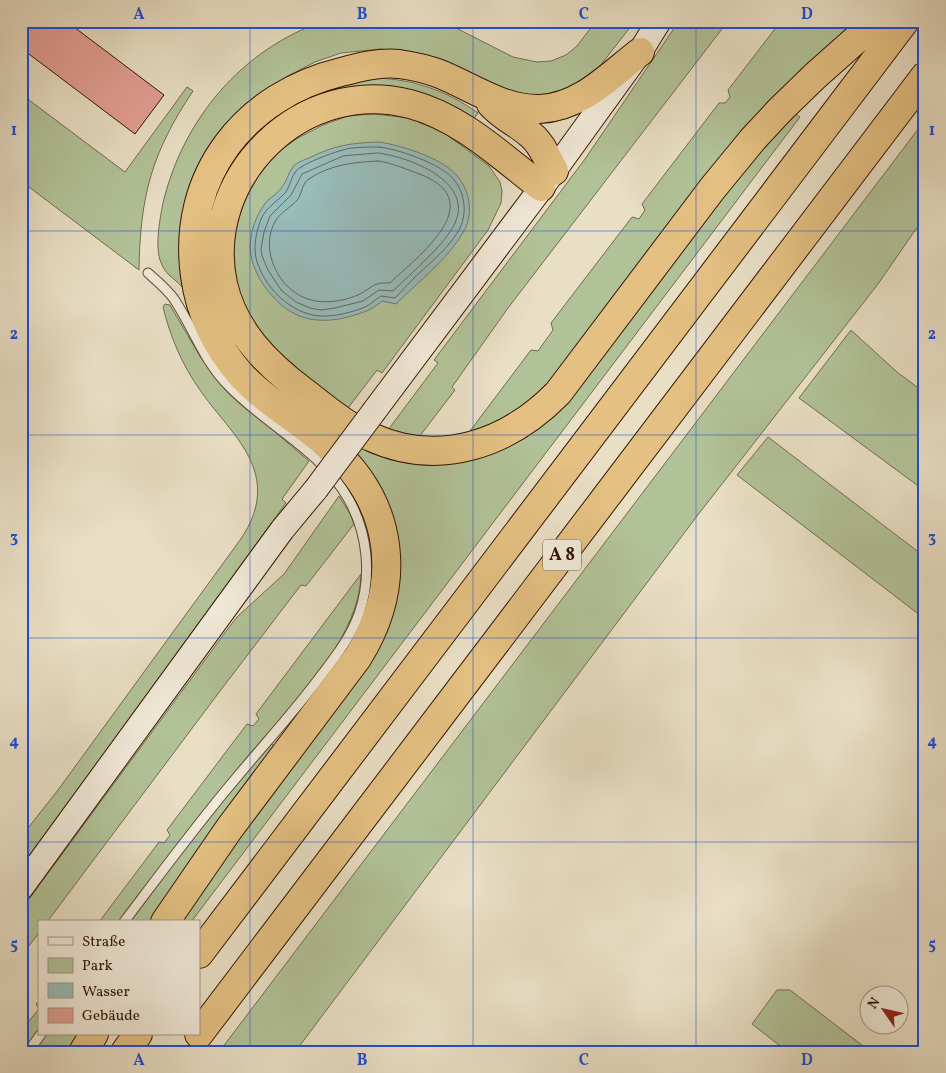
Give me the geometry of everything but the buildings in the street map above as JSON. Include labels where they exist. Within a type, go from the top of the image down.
[{"type":"highway","points":[[548,179],[428,109],[398,101],[375,100],[350,102],[325,108],[300,120],[274,137],[250,162],[235,186],[224,218],[220,237],[221,267],[227,297],[235,317],[248,339],[269,364],[310,397],[364,434],[405,448],[433,450],[461,448],[495,438],[528,419],[558,392],[749,144],[815,76],[877,21]]},
{"type":"highway","name":"A 8","points":[[200,953],[905,21]]},
{"type":"highway","points":[[166,920],[229,829],[363,649],[378,618],[385,590],[386,551],[380,522],[373,504],[358,478],[331,448],[248,382],[222,349],[206,318],[197,291],[193,260],[196,221],[206,184],[221,153],[249,119],[266,105],[284,93],[330,74],[369,65],[397,64],[440,74],[483,96],[525,108],[547,108],[564,105],[588,94],[640,52]]},
{"type":"highway","name":"A 8","points":[[200,1033],[925,76]]},
{"type":"highway","points":[[483,96],[499,112],[532,136],[540,145],[548,179]]},
{"type":"highway","points":[[83,1052],[93,1036]]},
{"type":"highway","points":[[125,1052],[137,1036]]},
{"type":"highway","name":"A 8","points":[[185,1052],[197,1036]]},
{"type":"main road","points":[[21,888],[261,559],[316,489],[548,179],[640,52],[659,21]]},
{"type":"lane","points":[[126,920],[193,831],[304,699],[331,662],[354,626],[362,605],[366,583],[366,556],[363,535],[356,513],[343,491],[316,460],[247,403],[222,379],[202,350],[173,298],[148,273]]},
{"type":"lane","points":[[28,1052],[40,1036]]},
{"type":"green space","points":[[324,21],[439,21],[513,57],[537,62],[551,61],[566,55],[577,46],[596,21],[635,21],[593,75],[549,99],[505,91],[441,59],[421,54],[381,49],[341,53],[315,62],[288,76],[247,107],[183,288],[162,266],[158,239],[163,203],[172,172],[185,143],[201,116],[220,91],[242,69],[267,49],[294,33]]},
{"type":"green space","points":[[679,21],[728,21],[508,308],[452,387],[455,390],[416,441],[385,434],[438,363],[434,360],[585,159]]},
{"type":"green space","points":[[781,21],[859,21],[582,347],[529,406],[464,439],[531,350],[538,351],[553,330],[551,323],[632,217],[639,219],[645,210],[642,204],[719,103],[725,103],[730,97],[728,90]]},
{"type":"green space","points":[[375,78],[403,81],[430,88],[454,98],[478,113],[473,120],[443,102],[411,91],[377,87],[360,88],[342,90],[258,137],[216,288],[367,444],[519,440],[546,421],[587,376],[724,195],[793,112],[800,117],[193,920],[182,920],[247,826],[362,673],[396,541],[258,379],[216,319],[206,211],[241,140],[314,89]]},
{"type":"green space","points":[[187,87],[193,91],[167,134],[151,176],[142,219],[139,270],[21,181],[21,94],[125,172]]},
{"type":"green space","points":[[374,114],[410,118],[443,132],[489,166],[500,182],[502,191],[501,203],[488,230],[382,373],[377,370],[345,412],[256,336],[229,267],[239,200],[270,158],[296,139],[323,125],[348,116]]},
{"type":"green space","points":[[925,120],[925,216],[878,284],[697,516],[295,1052],[219,1052]]},
{"type":"green space","points":[[165,304],[170,305],[201,358],[225,389],[309,461],[282,499],[286,503],[21,867],[21,837],[58,790],[239,541],[251,521],[257,501],[257,483],[253,466],[235,435],[211,405],[188,371],[169,329],[163,307]]},
{"type":"green space","points":[[851,330],[897,372],[925,393],[925,491],[799,398]]},
{"type":"green space","points":[[768,437],[925,557],[925,619],[737,475]]},
{"type":"green space","points":[[339,496],[354,524],[306,586],[301,585],[48,920],[38,920],[38,934],[21,956],[21,910],[237,617],[284,574]]},
{"type":"green space","points":[[361,574],[358,596],[351,618],[340,640],[312,683],[266,738],[277,749],[156,920],[100,920],[159,842],[164,843],[170,835],[167,830],[247,724],[253,726],[259,719],[256,714]]},
{"type":"green space","points":[[777,990],[790,990],[871,1052],[788,1052],[752,1024]]},
{"type":"green space","points":[[38,1010],[38,1036],[83,1036],[73,1052],[21,1052],[21,1024],[24,1020],[29,1021]]},
{"type":"water","points":[[379,142],[406,148],[426,156],[443,164],[457,175],[466,190],[468,198],[469,215],[464,231],[442,260],[396,304],[382,301],[364,312],[330,320],[307,318],[286,309],[261,281],[252,260],[250,243],[252,232],[262,208],[281,189],[291,169],[299,162],[335,147]]}]
